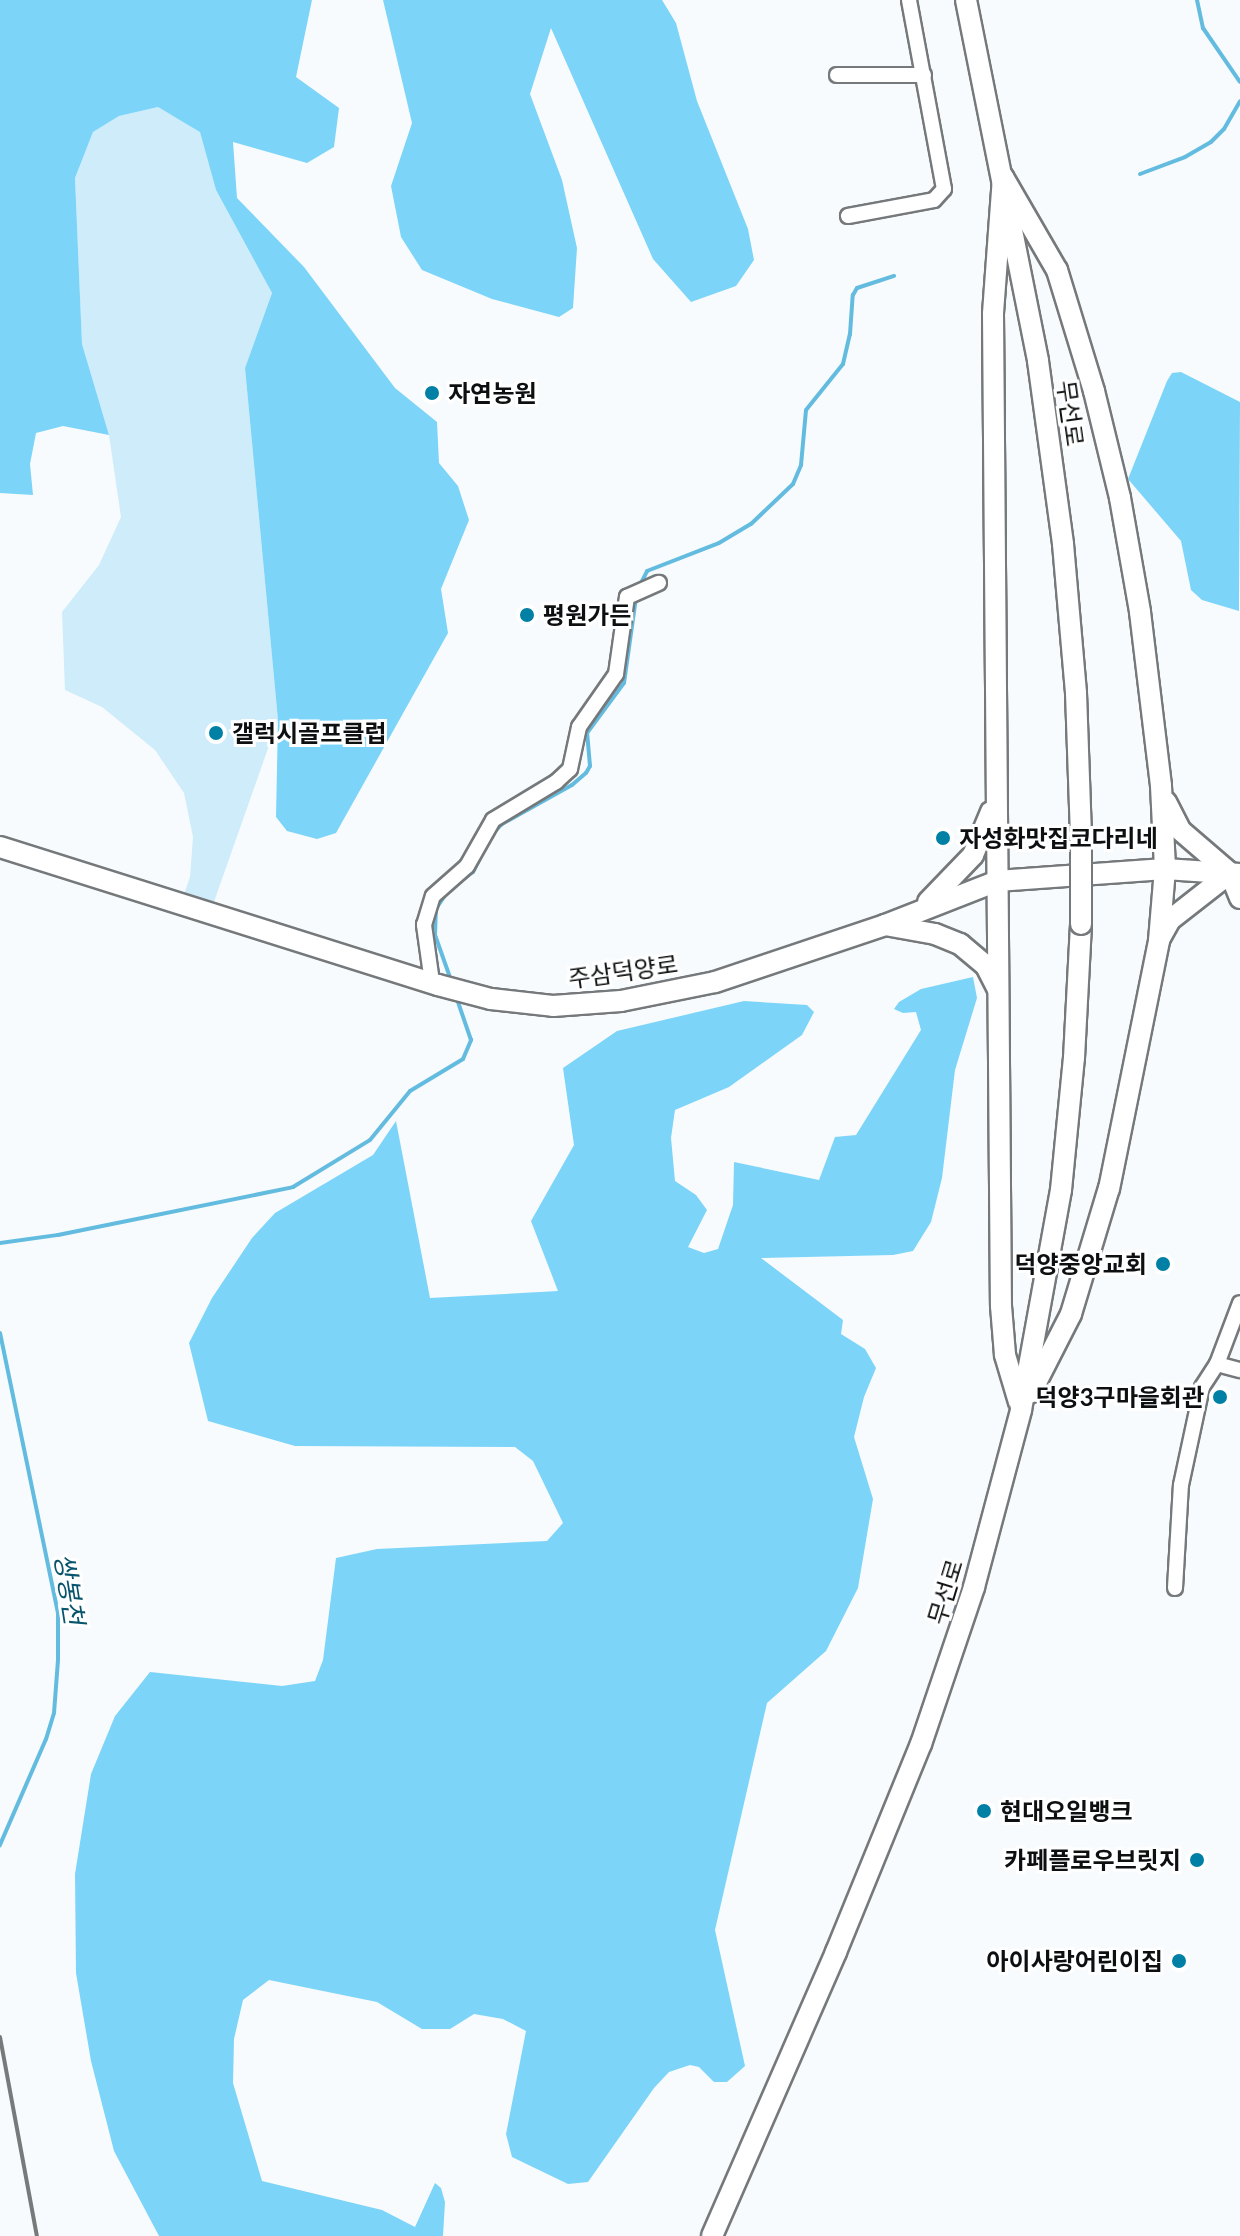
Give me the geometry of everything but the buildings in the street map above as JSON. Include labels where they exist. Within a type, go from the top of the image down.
[{"type":"street","points":[[848,216],[934,200],[942,194],[945,181],[909,0]]},
{"type":"street","name":"무선로","points":[[712,2236],[824,1980],[921,1744],[974,1587],[1021,1410],[1061,1190],[1074,1058],[1081,924],[1077,708],[1063,544],[1038,361],[966,0]]},
{"type":"street","points":[[837,75],[924,75]]},
{"type":"street","points":[[1003,177],[1057,270],[1094,391],[1120,498],[1140,612],[1161,786],[1165,869],[1159,941],[1116,1157],[1085,1274],[1060,1339],[1021,1410]]},
{"type":"street","points":[[1003,177],[993,314],[1002,1332],[1021,1410]]},
{"type":"street","points":[[435,984],[424,925],[433,896],[467,866],[493,820],[556,782],[570,769],[579,727],[616,674],[624,605],[630,595],[659,583]]},
{"type":"street","points":[[1161,786],[1169,812],[1180,830],[1235,874],[1240,898]]},
{"type":"street","points":[[919,911],[973,855],[997,794]]},
{"type":"street","name":"주삼덕양로","points":[[0,847],[218,919],[465,993],[520,1004],[553,1006],[648,997],[715,982],[885,925],[997,881],[1165,869],[1235,874]]},
{"type":"street","points":[[1159,941],[1170,920],[1235,874]]},
{"type":"street","points":[[885,925],[935,934],[960,944],[986,966],[999,993]]},
{"type":"street","points":[[1175,1588],[1181,1485],[1202,1387],[1217,1364],[1240,1303]]},
{"type":"street","points":[[1217,1364],[1240,1370]]},
{"type":"shaded area","points":[[0,0],[312,0],[296,77],[339,108],[334,147],[307,163],[233,142],[237,198],[304,267],[395,388],[437,422],[439,463],[458,486],[469,520],[441,589],[448,633],[336,833],[317,839],[287,831],[276,817],[278,720],[245,368],[272,293],[216,190],[200,132],[158,107],[119,116],[93,132],[75,178],[82,344],[109,435],[63,426],[36,433],[30,464],[33,495],[0,493]]},
{"type":"shaded area","points":[[383,0],[662,0],[676,23],[697,101],[748,229],[754,260],[736,286],[691,302],[653,259],[551,28],[530,94],[562,180],[577,248],[573,308],[559,317],[492,299],[422,270],[401,237],[391,186],[412,123]]},
{"type":"shaded area","name":"갤럭시골프클럽","points":[[158,107],[200,131],[216,190],[272,293],[245,368],[278,720],[209,916],[180,906],[190,877],[193,837],[184,793],[155,750],[102,707],[65,690],[62,612],[99,565],[121,517],[109,435],[82,344],[75,178],[93,132],[119,116]]},
{"type":"shaded area","points":[[1181,372],[1240,402],[1239,611],[1202,600],[1191,590],[1181,541],[1128,479],[1167,381],[1172,373]]},
{"type":"shaded area","points":[[973,977],[977,998],[955,1070],[942,1178],[931,1222],[913,1251],[893,1255],[761,1258],[843,1320],[841,1334],[865,1349],[876,1368],[864,1397],[854,1437],[873,1499],[858,1588],[826,1651],[767,1703],[715,1930],[745,2066],[727,2082],[714,2082],[699,2067],[690,2065],[669,2072],[654,2088],[588,2182],[568,2184],[512,2157],[506,2134],[526,2031],[503,2019],[474,2014],[450,2029],[422,2029],[377,2002],[269,1980],[243,2000],[234,2039],[233,2083],[262,2181],[382,2210],[415,2227],[435,2183],[441,2188],[445,2202],[443,2236],[159,2236],[114,2151],[91,2061],[76,1973],[75,1874],[91,1774],[115,1716],[150,1672],[282,1686],[315,1681],[323,1660],[336,1558],[377,1549],[547,1541],[563,1523],[533,1461],[515,1447],[295,1446],[208,1421],[189,1343],[212,1298],[252,1238],[275,1213],[373,1155],[396,1121],[430,1298],[558,1291],[531,1221],[574,1145],[563,1068],[617,1031],[744,1001],[807,1005],[814,1012],[802,1035],[729,1087],[675,1110],[671,1138],[675,1181],[696,1195],[707,1210],[688,1247],[704,1253],[718,1249],[733,1205],[734,1162],[819,1180],[835,1137],[856,1135],[921,1030],[916,1012],[903,1013],[894,1009],[899,1002],[921,989]]},
{"type":"waterway","points":[[1197,0],[1203,28],[1240,82]]},
{"type":"waterway","points":[[1140,174],[1185,157],[1211,142],[1224,129],[1240,101]]},
{"type":"waterway","points":[[638,589],[647,571],[719,543],[751,524],[793,484],[801,465],[806,410],[843,364],[850,334],[853,295],[857,288],[894,276]]},
{"type":"waterway","points":[[492,834],[502,824],[572,785],[586,773],[590,766],[587,733],[624,683],[636,598]]},
{"type":"waterway","points":[[452,983],[435,935],[436,909],[447,892],[473,872],[488,842]]},
{"type":"waterway","points":[[0,1243],[58,1235],[293,1187],[370,1140],[410,1091],[463,1059],[471,1040],[457,999]]},
{"type":"waterway","name":"쌍봉천","points":[[0,1333],[58,1614],[54,1713],[46,1739],[0,1845]]},
{"type":"railway","points":[[0,2037],[37,2236]]},
{"type":"place","name":"자연농원","points":[[432,393]]},
{"type":"place","name":"평원가든","points":[[527,615]]},
{"type":"place","name":"갤럭시골프클럽","points":[[216,733]]},
{"type":"place","name":"자성화맛집코다리네","points":[[943,838]]},
{"type":"place","name":"덕양중앙교회","points":[[1163,1264]]},
{"type":"place","name":"덕양3구마을회관","points":[[1220,1397]]},
{"type":"place","name":"현대오일뱅크","points":[[984,1811]]},
{"type":"place","name":"카페플로우브릿지","points":[[1197,1860]]},
{"type":"place","name":"아이사랑어린이집","points":[[1179,1961]]}]
